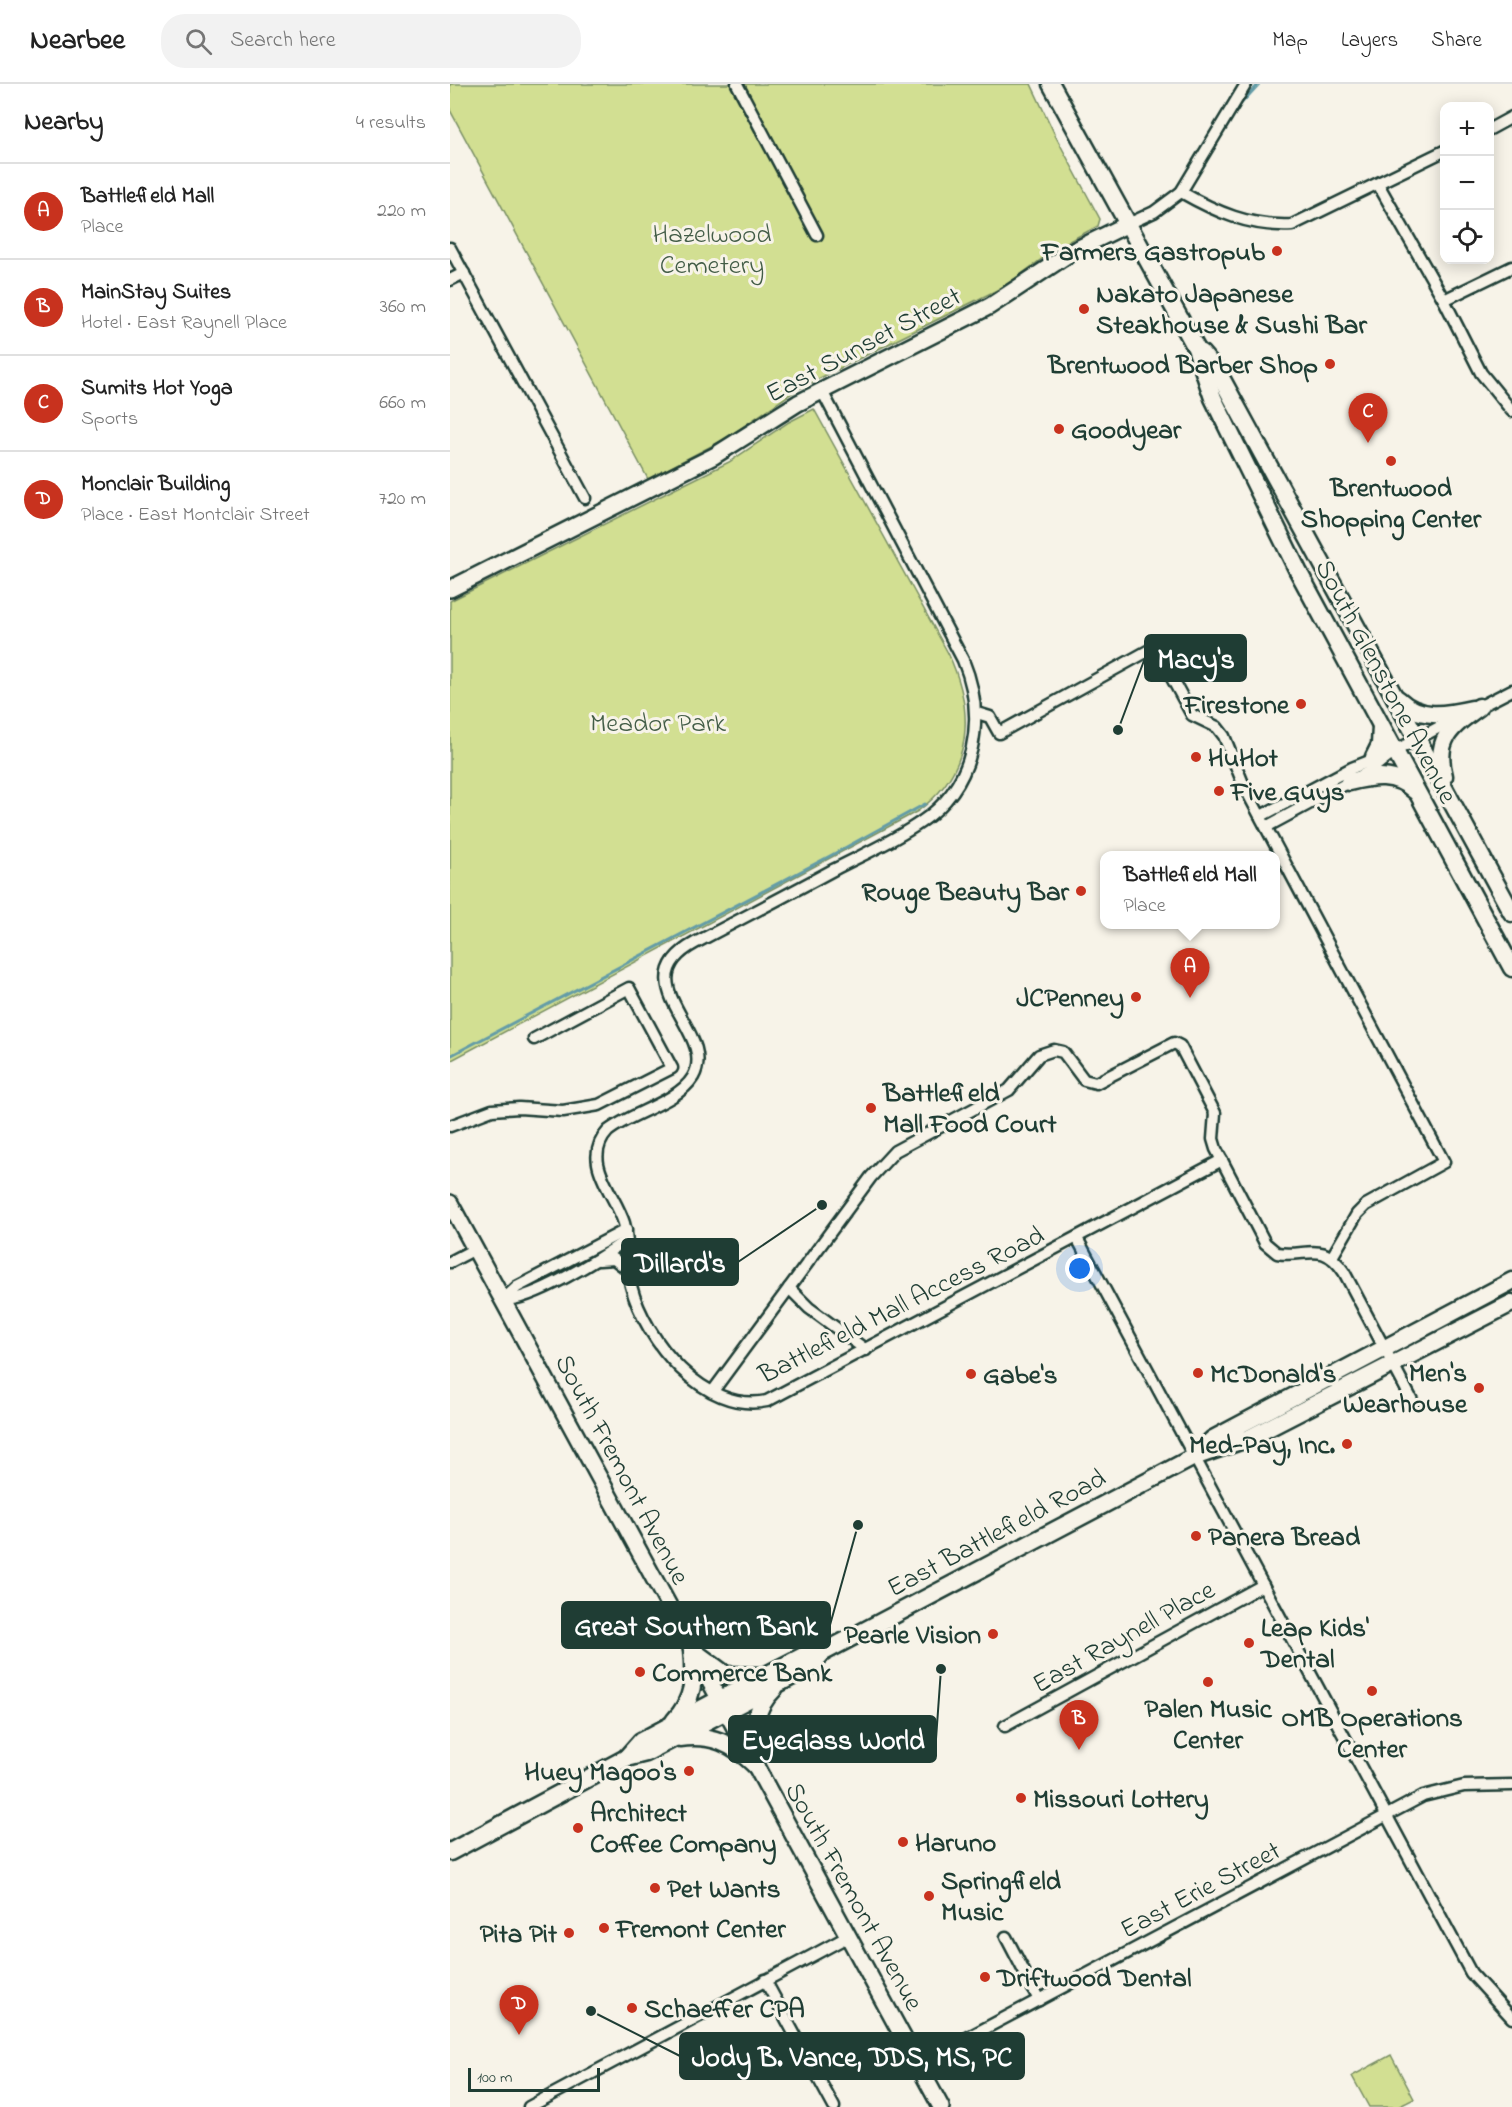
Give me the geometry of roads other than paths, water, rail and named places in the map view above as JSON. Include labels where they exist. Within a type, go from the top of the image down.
[{"type":"main road","name":"South Glenstone Avenue","points":[[1051,84],[1196,348],[1213,398],[1298,571],[1512,968]]},
{"type":"main road","name":"East Sunset Street","points":[[450,589],[714,456],[822,391],[990,306],[1076,250],[1128,224]]},
{"type":"main road","name":"South Glenstone Avenue","points":[[1196,348],[1220,374],[1512,913]]},
{"type":"main road","points":[[1394,695],[1408,708],[1428,714],[1449,714],[1479,707]]},
{"type":"main road","points":[[1454,805],[1442,768],[1443,743],[1450,729],[1479,707]]},
{"type":"main road","points":[[1374,757],[1380,745],[1381,726]]},
{"type":"main road","points":[[1348,782],[1376,777],[1393,777],[1406,783],[1419,795]]},
{"type":"main road","name":"South Fremont Avenue","points":[[450,1203],[721,1706],[941,2107]]},
{"type":"main road","name":"East Battlefield Road","points":[[450,1852],[626,1758],[646,1753],[670,1733],[776,1677],[803,1656],[822,1653],[1194,1457],[1249,1438],[1512,1281]]},
{"type":"main road","name":"East Battlefield Road","points":[[1388,1355],[1512,1303]]},
{"type":"main road","points":[[692,1650],[726,1675],[753,1678],[776,1677],[753,1724],[755,1765]]},
{"type":"main road","points":[[692,1650],[694,1672],[691,1694],[670,1733],[722,1740],[755,1765]]},
{"type":"street","points":[[737,84],[817,235]]},
{"type":"street","name":"East Sunset Street","points":[[1128,224],[1154,212],[1180,192],[1239,86]]},
{"type":"street","points":[[1494,127],[1512,117]]},
{"type":"street","points":[[1180,192],[1216,212],[1266,226],[1292,225],[1440,153]]},
{"type":"street","points":[[1378,184],[1444,300],[1481,373],[1512,411]]},
{"type":"street","points":[[450,248],[585,498]]},
{"type":"street","points":[[1444,300],[1512,267]]},
{"type":"street","points":[[450,280],[464,273]]},
{"type":"street","name":"Battlefield Mall Access Road","points":[[822,391],[957,647],[972,684],[977,713],[974,744],[964,773],[946,800],[930,815],[894,838],[687,948],[675,958],[668,973],[668,987],[695,1046],[696,1071],[690,1081],[676,1093],[608,1131],[600,1141],[597,1152],[600,1173],[626,1235],[627,1269],[637,1305],[655,1339],[678,1365],[713,1391],[747,1402],[767,1401],[1222,1160]]},
{"type":"street","points":[[977,713],[990,717],[999,733],[1155,647],[1192,715],[1217,727],[1224,736],[1244,786],[1279,851]]},
{"type":"street","points":[[1266,827],[1381,763],[1395,751],[1418,738],[1512,690]]},
{"type":"street","points":[[1261,816],[1374,757],[1395,751]]},
{"type":"street","points":[[1280,853],[1444,1162],[1366,1205],[1357,1214],[1333,1258]]},
{"type":"street","points":[[450,1126],[480,1113],[498,1109],[563,1111],[599,1105],[672,1068],[628,988],[534,1039]]},
{"type":"street","points":[[713,1391],[889,1156],[1009,1090],[1032,1060],[1047,1052],[1063,1052],[1084,1080],[1096,1083],[1168,1045],[1177,1044],[1215,1113],[1214,1139],[1222,1160],[1272,1251],[1283,1254],[1317,1251],[1333,1258],[1413,1402]]},
{"type":"street","points":[[503,1300],[524,1298],[593,1262],[626,1235]]},
{"type":"street","points":[[503,1300],[517,1287],[626,1235]]},
{"type":"street","points":[[1077,1238],[1472,1973],[1512,2018]]},
{"type":"street","points":[[450,1262],[475,1249]]},
{"type":"street","points":[[593,1262],[614,1259],[627,1269]]},
{"type":"street","points":[[789,1288],[809,1308],[866,1350]]},
{"type":"street","name":"East Raynell Place","points":[[1005,1726],[1263,1585]]},
{"type":"street","name":"East Erie Street","points":[[918,2064],[1386,1815],[1443,1789],[1512,1785]]},
{"type":"street","points":[[529,2107],[849,1936]]},
{"type":"street","points":[[1006,1937],[1039,2000]]},
{"type":"street","points":[[765,1980],[834,2107]]},
{"type":"waterway","points":[[1238,107],[1259,84]]},
{"type":"waterway","points":[[450,1056],[925,804]]},
{"type":"place","name":"Farmers Gastropub","points":[[1277,251]]},
{"type":"place","name":"Nakato Japanese Steakhouse & Sushi Bar","points":[[1084,309]]},
{"type":"place","name":"Brentwood Barber Shop","points":[[1330,364]]},
{"type":"place","name":"Goodyear","points":[[1059,429]]},
{"type":"place","name":"Sumits Hot Yoga","points":[[1368,443]]},
{"type":"place","name":"Brentwood Shopping Center","points":[[1391,461]]},
{"type":"place","name":"Firestone","points":[[1301,704]]},
{"type":"place","name":"Macy's","points":[[1118,730]]},
{"type":"place","name":"HuHot","points":[[1196,757]]},
{"type":"place","name":"Five Guys","points":[[1219,791]]},
{"type":"place","name":"Rouge Beauty Bar","points":[[1081,891]]},
{"type":"place","name":"JCPenney","points":[[1136,997]]},
{"type":"place","name":"Battlefield Mall","points":[[1190,998]]},
{"type":"place","name":"Battlefield Mall Food Court","points":[[871,1108]]},
{"type":"place","name":"Dillard's","points":[[822,1205]]},
{"type":"place","name":"McDonald's","points":[[1198,1373]]},
{"type":"place","name":"Gabe's","points":[[971,1374]]},
{"type":"place","name":"Men's Wearhouse","points":[[1479,1388]]},
{"type":"place","name":"Med-Pay, Inc.","points":[[1347,1444]]},
{"type":"place","name":"Great Southern Bank","points":[[858,1525]]},
{"type":"place","name":"Panera Bread","points":[[1196,1536]]},
{"type":"place","name":"Pearle Vision","points":[[993,1634]]},
{"type":"place","name":"Leap Kids' Dental","points":[[1249,1643]]},
{"type":"place","name":"EyeGlass World","points":[[941,1669]]},
{"type":"place","name":"Commerce Bank","points":[[640,1672]]},
{"type":"place","name":"Palen Music Center","points":[[1208,1682]]},
{"type":"place","name":"OMB Operations Center","points":[[1372,1691]]},
{"type":"place","name":"MainStay Suites","points":[[1079,1750]]},
{"type":"place","name":"Huey Magoo's","points":[[689,1771]]},
{"type":"place","name":"Missouri Lottery","points":[[1021,1798]]},
{"type":"place","name":"Architect Coffee Company","points":[[578,1828]]},
{"type":"place","name":"Haruno","points":[[903,1842]]},
{"type":"place","name":"Pet Wants","points":[[655,1888]]},
{"type":"place","name":"Springfield Music","points":[[929,1896]]},
{"type":"place","name":"Fremont Center","points":[[604,1928]]},
{"type":"place","name":"Pita Pit","points":[[569,1933]]},
{"type":"place","name":"Driftwood Dental","points":[[985,1977]]},
{"type":"place","name":"Schaeffer CPA","points":[[632,2008]]},
{"type":"place","name":"Jody B. Vance, DDS, MS, PC","points":[[591,2011]]},
{"type":"place","name":"Monclair Building","points":[[519,2035]]},
{"type":"park label","name":"Hazelwood Cemetery","points":[[712,248]]},
{"type":"park label","name":"Meador Park","points":[[658,722]]}]
